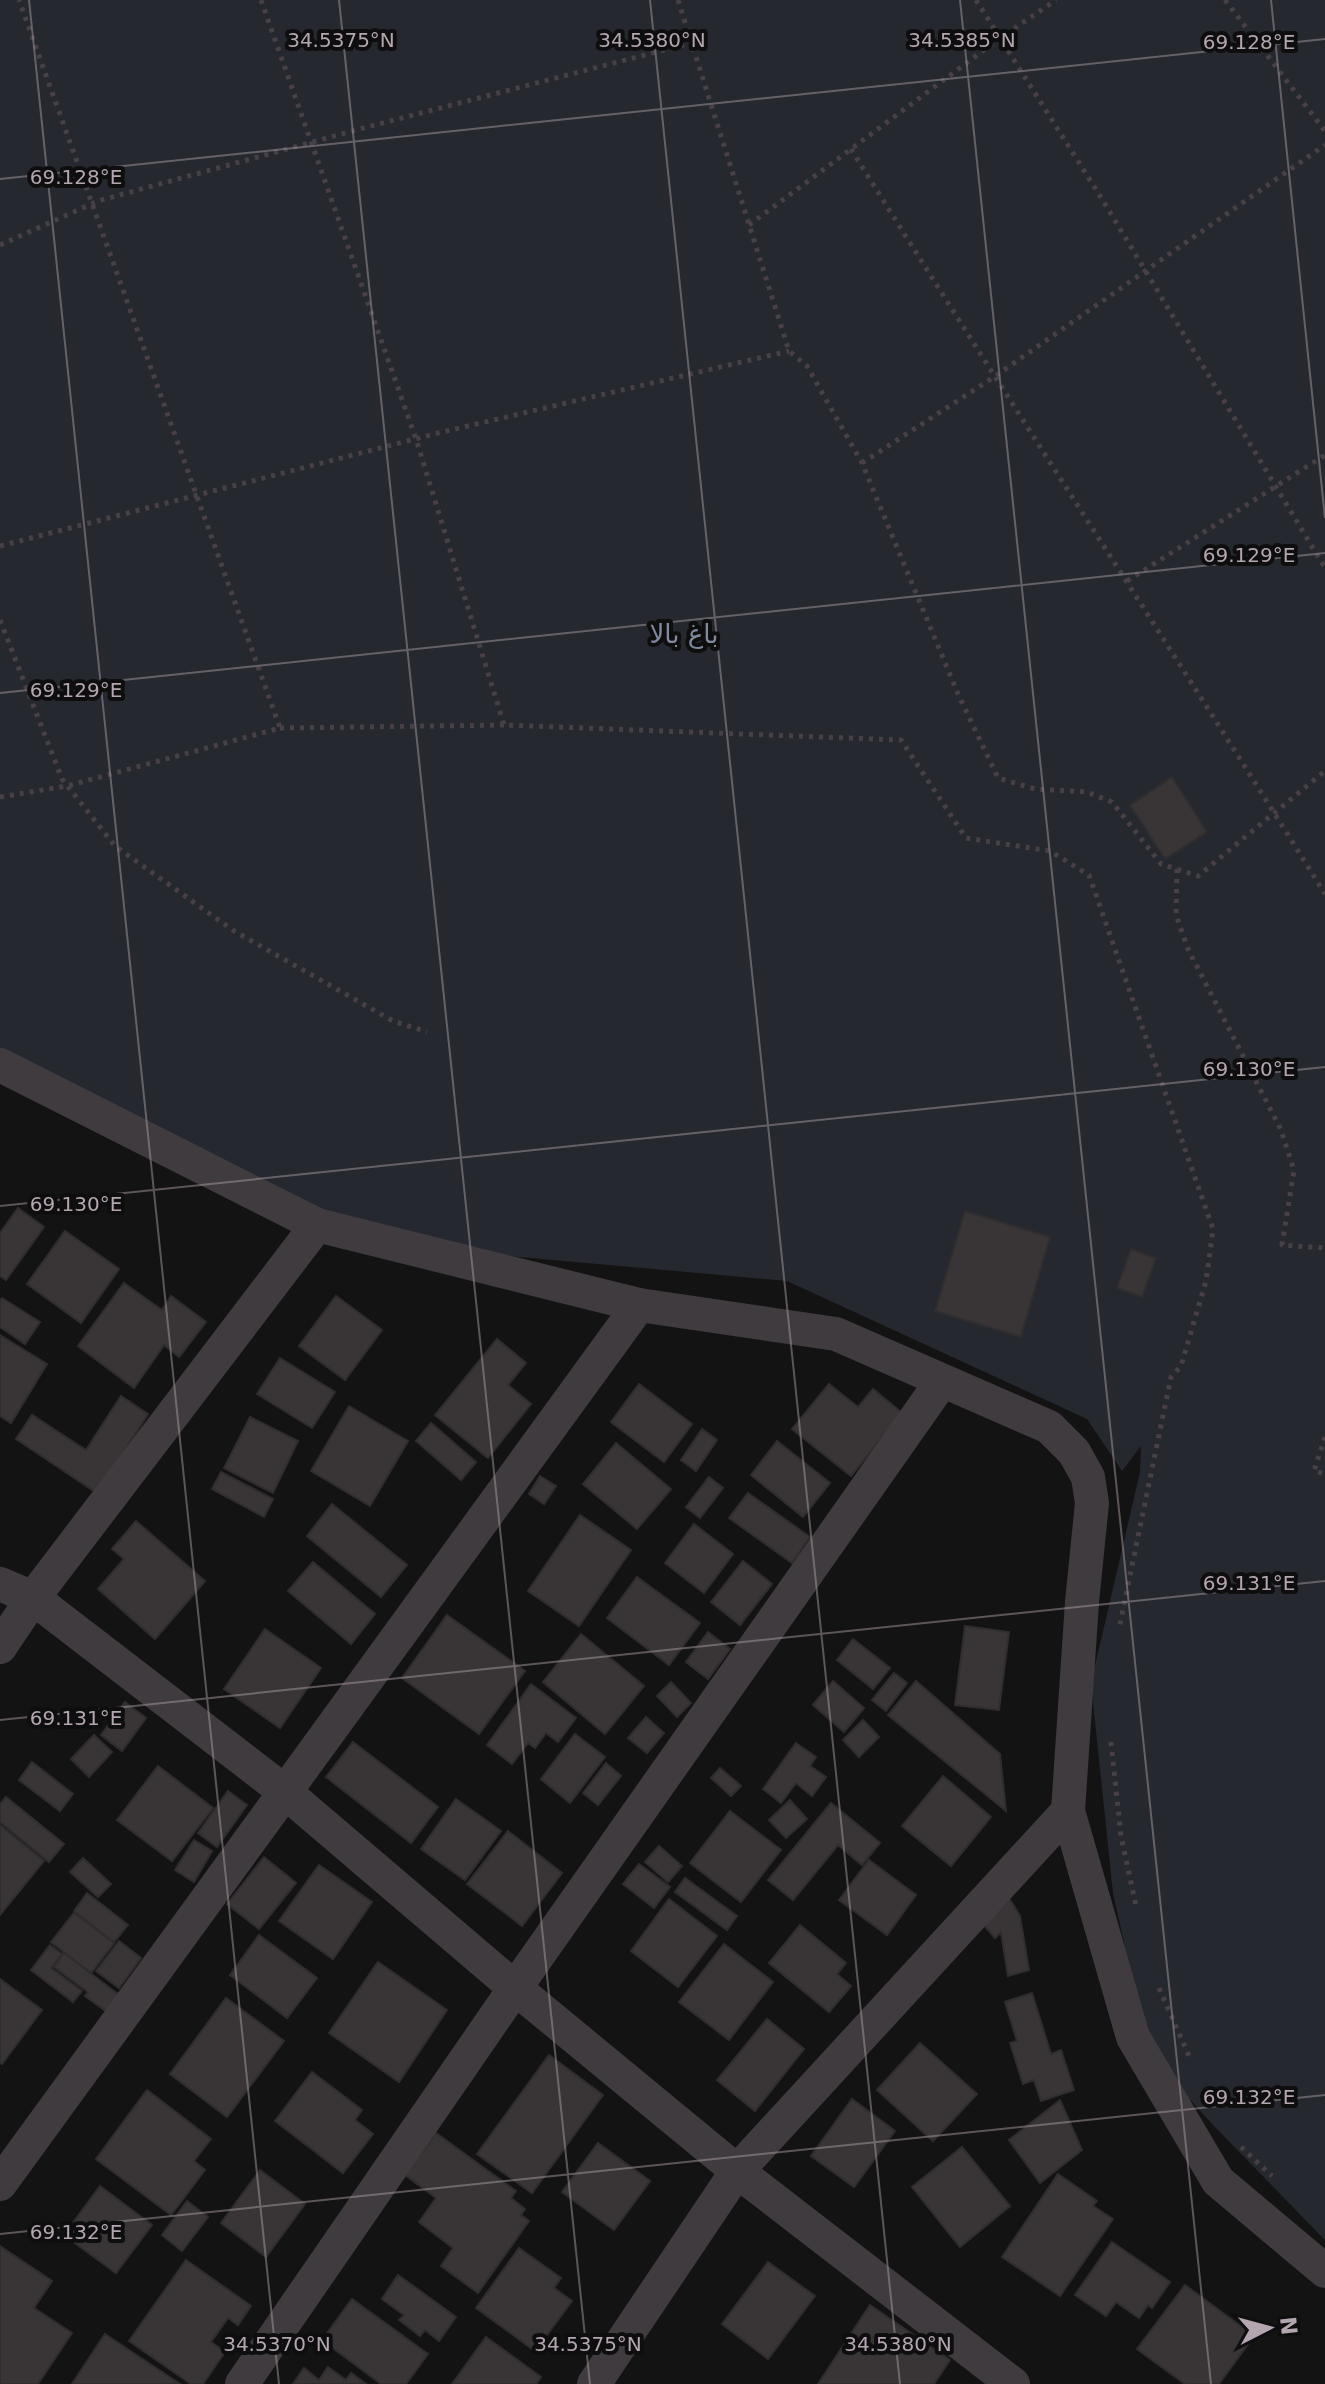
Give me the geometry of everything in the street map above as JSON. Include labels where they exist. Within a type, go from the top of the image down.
[{"type":"street","points":[[0,1065],[317,1225],[639,1305],[836,1334],[1049,1427],[1074,1452],[1088,1477],[1092,1503],[1068,1811],[1133,2037],[1218,2181],[1325,2271]]},
{"type":"street","points":[[0,1647],[33,1598],[317,1225]]},
{"type":"street","points":[[0,2184],[639,1305]]},
{"type":"street","points":[[242,2384],[515,1988],[942,1381]]},
{"type":"street","points":[[0,1584],[33,1598],[284,1791],[515,1988],[991,2378]]},
{"type":"street","points":[[594,2384],[737,2171],[1068,1811]]},
{"type":"path","points":[[19,0],[280,728]]},
{"type":"path","points":[[261,0],[416,439],[504,725]]},
{"type":"path","points":[[678,0],[789,351],[807,366],[862,463],[958,694],[998,778],[1035,789],[1087,792],[1112,802],[1161,864],[1198,876],[1325,771]]},
{"type":"path","points":[[976,0],[1145,270],[1325,568]]},
{"type":"path","points":[[749,225],[1000,38],[1056,0]]},
{"type":"path","points":[[1225,0],[1325,131]]},
{"type":"path","points":[[0,245],[93,203],[691,43]]},
{"type":"path","points":[[862,463],[994,377],[1325,145]]},
{"type":"path","points":[[851,149],[1325,894]]},
{"type":"path","points":[[0,546],[416,439],[789,351]]},
{"type":"path","points":[[1127,581],[1325,455]]},
{"type":"path","points":[[0,620],[62,779],[115,846],[234,931],[393,1021],[427,1032]]},
{"type":"path","points":[[0,797],[67,786],[280,728],[504,725],[901,740],[966,838],[1050,851],[1089,875],[1213,1229],[1206,1281],[1181,1366],[1171,1377],[1118,1633]]},
{"type":"path","points":[[1177,869],[1176,915],[1188,949],[1281,1130],[1294,1170],[1282,1245],[1325,1248]]},
{"type":"path","points":[[1325,1437],[1314,1471],[1325,1474]]},
{"type":"path","points":[[1111,1741],[1121,1836],[1139,1919]]},
{"type":"path","points":[[1153,1975],[1195,2068]]},
{"type":"path","points":[[1238,2143],[1282,2185]]},
{"type":"green space","name":"باغ بالا","points":[[0,0],[1325,0],[1325,2240],[1133,2037],[1125,1947],[1113,1893],[1091,1683],[1140,1472],[1141,1446],[1122,1471],[1087,1419],[787,1281],[476,1253],[344,1220],[0,1054]]},
{"type":"building","points":[[1172,777],[1207,832],[1165,859],[1130,805]]},
{"type":"building","points":[[18,1208],[44,1227],[6,1280],[0,1276],[0,1233]]},
{"type":"building","points":[[965,1211],[1050,1237],[1021,1337],[935,1311]]},
{"type":"building","points":[[65,1231],[119,1269],[81,1323],[27,1284]]},
{"type":"building","points":[[1131,1249],[1156,1258],[1142,1297],[1117,1288]]},
{"type":"building","points":[[124,1283],[162,1310],[171,1296],[206,1322],[179,1357],[164,1345],[134,1388],[78,1346]]},
{"type":"building","points":[[336,1296],[382,1330],[345,1380],[299,1346]]},
{"type":"building","points":[[2,1298],[40,1322],[25,1344],[0,1327]]},
{"type":"building","points":[[0,1335],[47,1364],[11,1423],[0,1416]]},
{"type":"building","points":[[497,1339],[526,1363],[508,1385],[531,1404],[488,1458],[435,1415]]},
{"type":"building","points":[[280,1358],[335,1392],[312,1428],[257,1394]]},
{"type":"building","points":[[639,1384],[692,1424],[664,1462],[611,1422]]},
{"type":"building","points":[[829,1384],[858,1407],[873,1389],[902,1413],[851,1476],[792,1429]]},
{"type":"building","points":[[121,1396],[148,1414],[97,1493],[16,1439],[32,1415],[86,1450]]},
{"type":"building","points":[[349,1406],[408,1441],[370,1506],[311,1471]]},
{"type":"building","points":[[250,1417],[298,1441],[273,1493],[224,1468]]},
{"type":"building","points":[[431,1423],[476,1462],[461,1480],[416,1441]]},
{"type":"building","points":[[702,1429],[717,1440],[696,1471],[681,1460]]},
{"type":"building","points":[[777,1441],[830,1483],[803,1517],[751,1475]]},
{"type":"building","points":[[616,1443],[671,1489],[637,1529],[583,1484]]},
{"type":"building","points":[[221,1472],[273,1499],[264,1517],[212,1489]]},
{"type":"building","points":[[540,1476],[556,1486],[544,1504],[529,1494]]},
{"type":"building","points":[[709,1477],[723,1488],[700,1518],[686,1507]]},
{"type":"building","points":[[748,1493],[810,1537],[792,1563],[729,1518]]},
{"type":"building","points":[[332,1504],[407,1565],[381,1597],[307,1536]]},
{"type":"building","points":[[580,1515],[631,1550],[579,1626],[528,1591]]},
{"type":"building","points":[[136,1521],[205,1581],[155,1639],[98,1589],[124,1559],[112,1549]]},
{"type":"building","points":[[694,1524],[733,1554],[704,1593],[665,1563]]},
{"type":"building","points":[[743,1561],[772,1584],[740,1625],[711,1602]]},
{"type":"building","points":[[313,1562],[375,1614],[351,1644],[288,1591]]},
{"type":"building","points":[[637,1577],[700,1623],[669,1665],[607,1618]]},
{"type":"building","points":[[447,1615],[525,1671],[479,1734],[402,1678]]},
{"type":"building","points":[[965,1626],[1009,1632],[999,1710],[955,1705]]},
{"type":"building","points":[[265,1629],[321,1668],[280,1728],[224,1689]]},
{"type":"building","points":[[708,1632],[730,1649],[708,1679],[686,1662]]},
{"type":"building","points":[[581,1634],[644,1686],[605,1734],[543,1682]]},
{"type":"building","points":[[853,1639],[890,1668],[873,1689],[837,1660]]},
{"type":"building","points":[[894,1673],[907,1683],[886,1711],[872,1700]]},
{"type":"building","points":[[833,1681],[864,1708],[844,1732],[813,1705]]},
{"type":"building","points":[[916,1681],[1000,1754],[1006,1811],[888,1715]]},
{"type":"building","points":[[671,1682],[691,1703],[677,1717],[657,1696]]},
{"type":"building","points":[[531,1684],[576,1718],[558,1742],[546,1733],[535,1748],[528,1743],[512,1764],[487,1745]]},
{"type":"building","points":[[125,1702],[146,1718],[122,1751],[101,1735]]},
{"type":"building","points":[[646,1717],[664,1733],[647,1753],[628,1738]]},
{"type":"building","points":[[863,1720],[879,1737],[859,1757],[843,1740]]},
{"type":"building","points":[[575,1734],[605,1757],[570,1803],[541,1779]]},
{"type":"building","points":[[94,1735],[112,1752],[89,1777],[71,1759]]},
{"type":"building","points":[[353,1742],[438,1807],[411,1843],[326,1777]]},
{"type":"building","points":[[796,1743],[816,1757],[810,1766],[826,1777],[812,1796],[796,1783],[781,1803],[763,1789]]},
{"type":"building","points":[[32,1762],[73,1794],[60,1811],[19,1780]]},
{"type":"building","points":[[606,1763],[621,1776],[598,1805],[583,1793]]},
{"type":"building","points":[[158,1766],[213,1808],[172,1861],[117,1820]]},
{"type":"building","points":[[720,1768],[741,1786],[731,1796],[711,1778]]},
{"type":"building","points":[[943,1776],[991,1817],[951,1866],[902,1826]]},
{"type":"building","points":[[228,1791],[247,1805],[217,1847],[198,1833]]},
{"type":"building","points":[[6,1797],[64,1844],[49,1862],[0,1822],[0,1804]]},
{"type":"building","points":[[456,1799],[501,1831],[465,1880],[421,1849]]},
{"type":"building","points":[[790,1800],[807,1819],[786,1838],[769,1820]]},
{"type":"building","points":[[831,1803],[880,1843],[862,1865],[838,1845],[793,1900],[768,1880]]},
{"type":"building","points":[[730,1811],[781,1850],[741,1902],[690,1863]]},
{"type":"building","points":[[0,1825],[44,1861],[0,1915]]},
{"type":"building","points":[[508,1831],[562,1873],[522,1926],[467,1884]]},
{"type":"building","points":[[194,1840],[212,1851],[194,1882],[175,1870]]},
{"type":"building","points":[[659,1846],[682,1866],[668,1882],[645,1862]]},
{"type":"building","points":[[264,1857],[296,1883],[259,1929],[227,1904]]},
{"type":"building","points":[[83,1858],[111,1884],[98,1897],[70,1872]]},
{"type":"building","points":[[869,1860],[916,1895],[887,1935],[839,1900]]},
{"type":"building","points":[[639,1864],[670,1887],[654,1908],[623,1884]]},
{"type":"building","points":[[319,1865],[372,1902],[333,1959],[279,1921]]},
{"type":"building","points":[[685,1878],[737,1916],[727,1930],[675,1892]]},
{"type":"building","points":[[87,1893],[128,1925],[114,1942],[74,1911]]},
{"type":"building","points":[[1009,1898],[1020,1916],[1029,1970],[1008,1976],[1001,1932],[995,1938],[982,1923]]},
{"type":"building","points":[[669,1899],[717,1936],[678,1987],[631,1951]]},
{"type":"building","points":[[74,1913],[114,1943],[91,1973],[51,1942]]},
{"type":"building","points":[[800,1925],[846,1963],[837,1974],[851,1986],[829,2012],[769,1963]]},
{"type":"building","points":[[259,1935],[317,1978],[287,2018],[230,1975]]},
{"type":"building","points":[[119,1941],[141,1958],[119,1988],[96,1971]]},
{"type":"building","points":[[724,1944],[773,1982],[729,2040],[679,2002]]},
{"type":"building","points":[[50,1945],[62,1954],[51,1968],[82,1991],[73,2002],[31,1970]]},
{"type":"building","points":[[64,1953],[119,1995],[107,2012],[85,1996],[88,1992],[54,1967]]},
{"type":"building","points":[[378,1962],[447,2010],[399,2082],[329,2033]]},
{"type":"building","points":[[0,1979],[42,2010],[2,2064],[0,2063]]},
{"type":"building","points":[[1032,1993],[1051,2054],[1061,2050],[1074,2090],[1041,2101],[1034,2080],[1023,2084],[1010,2043],[1017,2041],[1005,2002]]},
{"type":"building","points":[[226,1998],[284,2041],[227,2117],[170,2074]]},
{"type":"building","points":[[767,2019],[804,2049],[755,2111],[717,2080]]},
{"type":"building","points":[[920,2043],[977,2094],[933,2141],[877,2090]]},
{"type":"building","points":[[549,2055],[603,2095],[532,2193],[477,2154]]},
{"type":"building","points":[[312,2072],[362,2110],[355,2120],[373,2134],[343,2173],[275,2121]]},
{"type":"building","points":[[147,2090],[211,2139],[194,2161],[205,2170],[171,2215],[96,2159]]},
{"type":"building","points":[[852,2099],[895,2131],[854,2187],[811,2156]]},
{"type":"building","points":[[1060,2100],[1082,2150],[1040,2183],[1009,2140]]},
{"type":"building","points":[[436,2133],[516,2191],[511,2198],[525,2209],[521,2215],[529,2221],[478,2293],[441,2266],[453,2248],[419,2222],[436,2198],[405,2175]]},
{"type":"building","points":[[598,2143],[650,2181],[614,2230],[562,2192]]},
{"type":"building","points":[[962,2147],[1010,2206],[960,2247],[912,2187]]},
{"type":"building","points":[[260,2170],[305,2204],[266,2257],[221,2223]]},
{"type":"building","points":[[1058,2174],[1097,2201],[1093,2206],[1113,2219],[1060,2296],[1002,2257]]},
{"type":"building","points":[[100,2186],[152,2225],[116,2273],[64,2235]]},
{"type":"building","points":[[187,2201],[208,2217],[182,2251],[162,2235]]},
{"type":"building","points":[[1112,2242],[1170,2282],[1152,2308],[1148,2305],[1139,2318],[1116,2302],[1106,2316],[1075,2295]]},
{"type":"building","points":[[0,2246],[52,2281],[34,2308],[72,2333],[38,2384],[0,2384]]},
{"type":"building","points":[[519,2248],[561,2278],[554,2288],[572,2301],[535,2351],[476,2308]]},
{"type":"building","points":[[186,2260],[251,2306],[238,2325],[228,2318],[211,2342],[225,2352],[203,2384],[191,2384],[129,2341]]},
{"type":"building","points":[[768,2262],[815,2296],[768,2359],[722,2324]]},
{"type":"building","points":[[398,2275],[456,2317],[439,2341],[425,2330],[420,2336],[399,2320],[404,2315],[382,2299]]},
{"type":"building","points":[[1185,2285],[1254,2336],[1219,2384],[1185,2384],[1137,2349]]},
{"type":"building","points":[[352,2299],[428,2354],[406,2384],[381,2384],[322,2340]]},
{"type":"building","points":[[870,2305],[950,2360],[934,2384],[818,2384]]},
{"type":"building","points":[[105,2334],[180,2384],[72,2384]]},
{"type":"building","points":[[486,2337],[541,2377],[536,2384],[452,2384]]},
{"type":"building","points":[[328,2367],[346,2380],[351,2373],[366,2384],[293,2384],[304,2368],[319,2380]]}]
